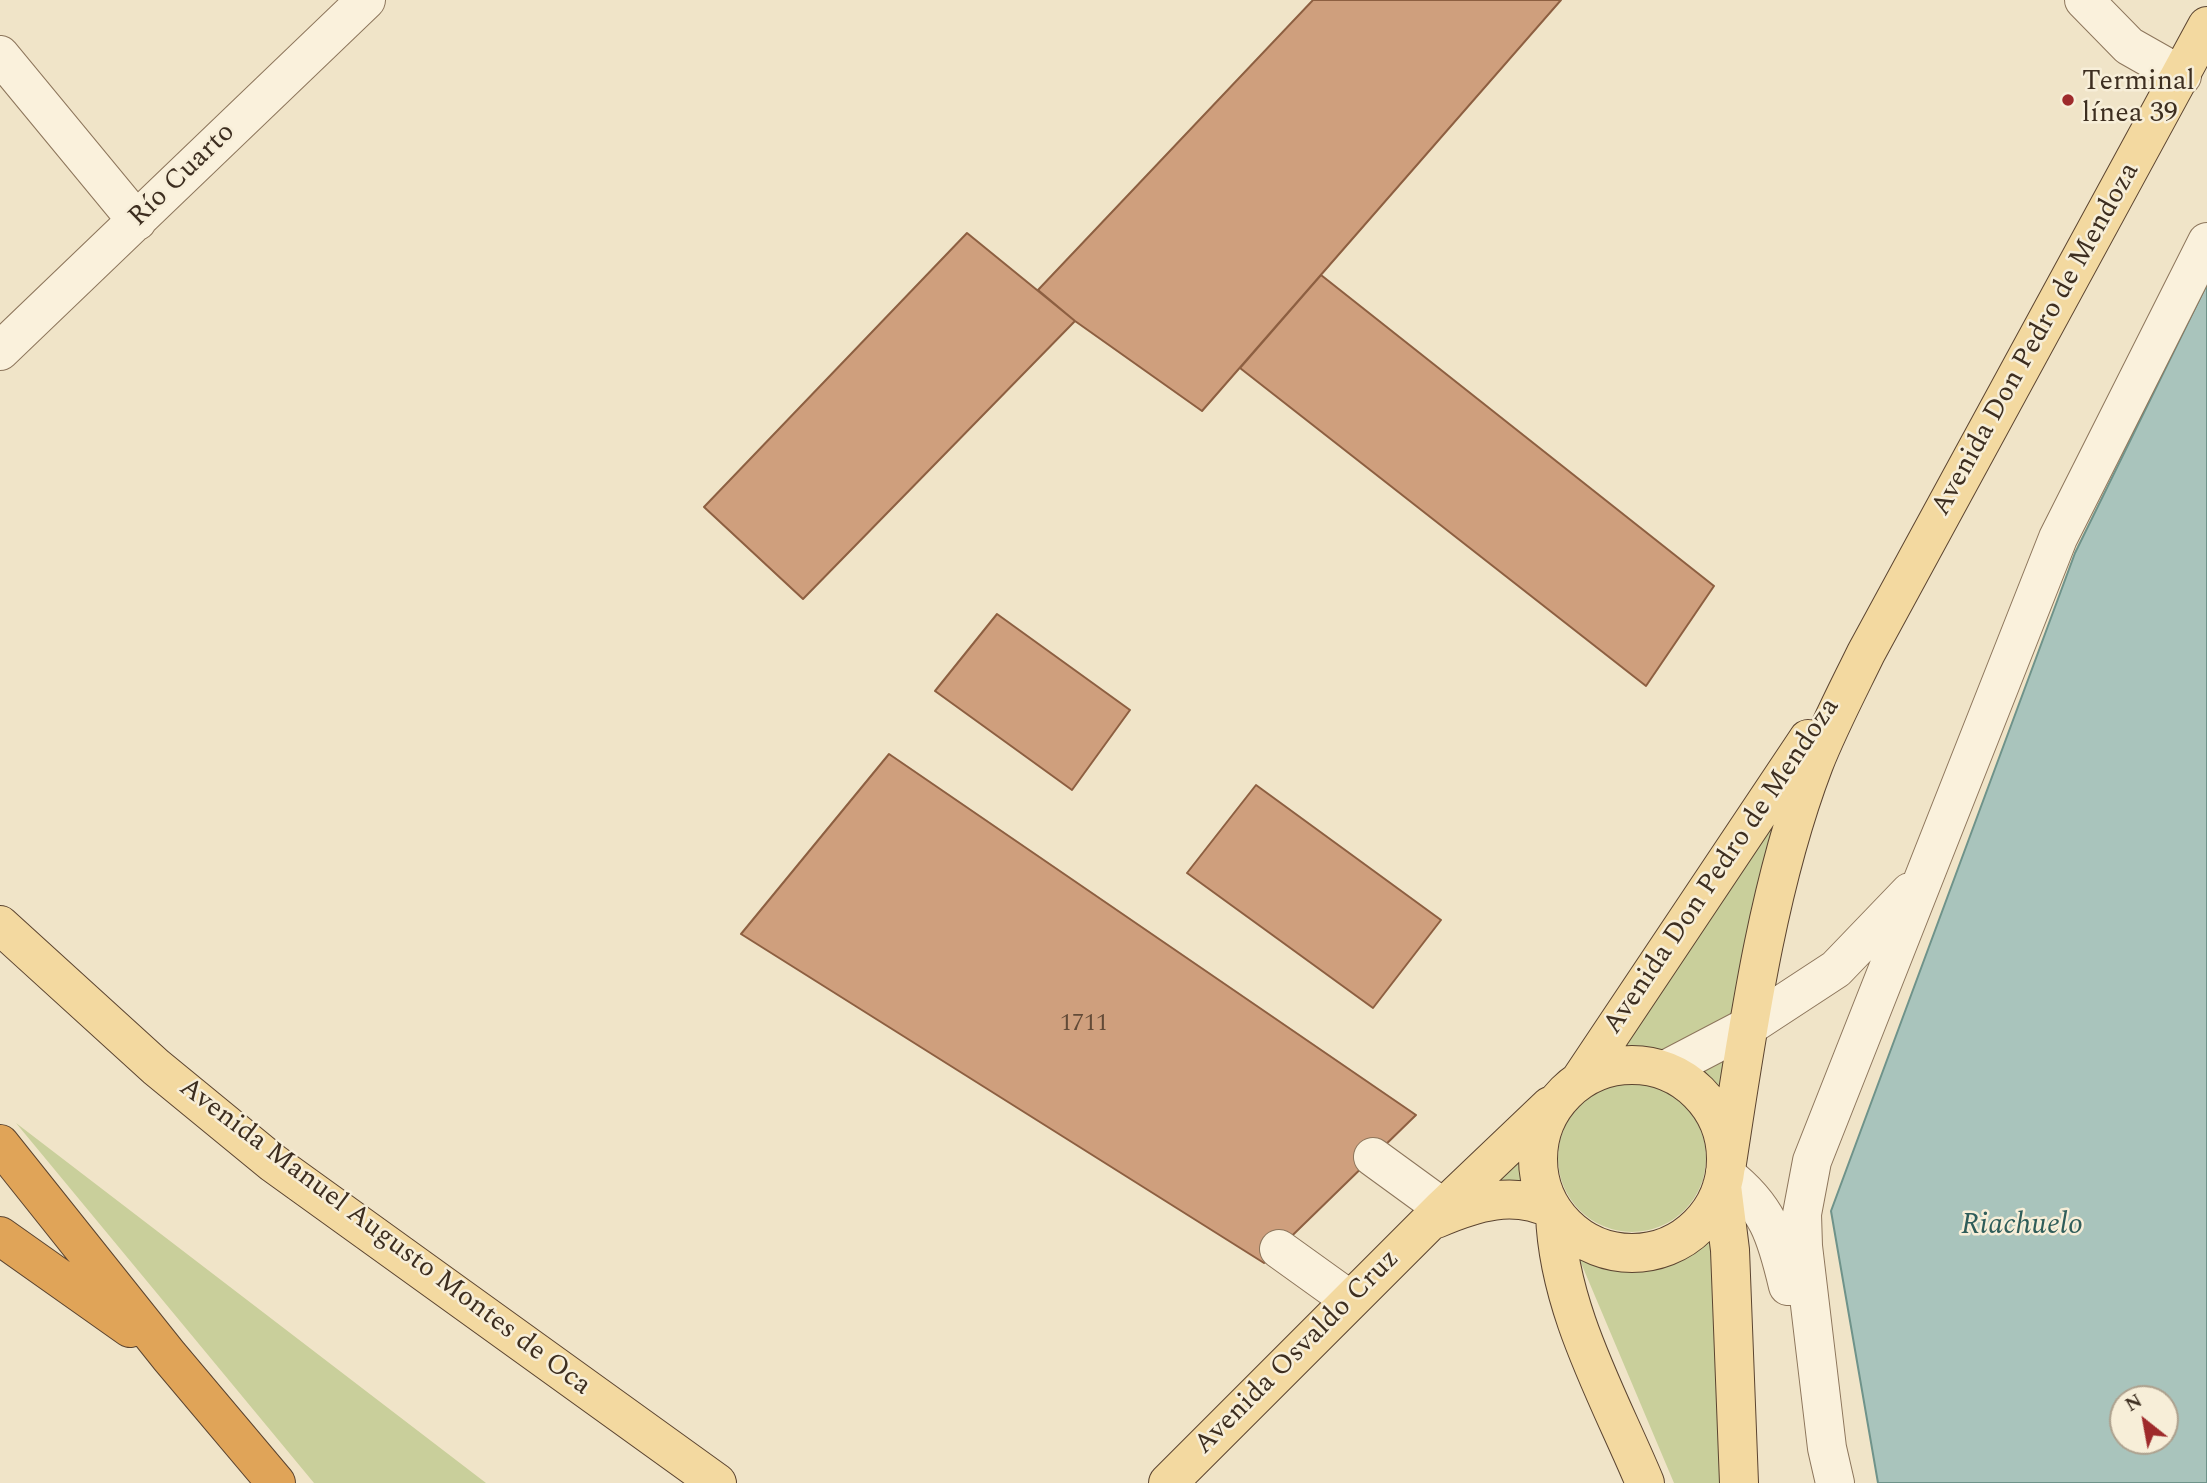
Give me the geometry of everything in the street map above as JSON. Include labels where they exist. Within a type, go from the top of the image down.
[{"type":"highway","points":[[0,1144],[275,1483]]},
{"type":"highway","points":[[0,1236],[173,1360]]},
{"type":"main road","name":"Avenida Don Pedro de Mendoza","points":[[1739,1483],[1725,1174],[1749,1026],[1778,885],[1806,787],[1824,740],[1866,653],[2207,26]]},
{"type":"main road","name":"Avenida Don Pedro de Mendoza","points":[[1572,1087],[1866,653]]},
{"type":"main road","name":"Avenida Manuel Augusto Montes de Oca","points":[[0,925],[127,1041],[263,1155],[717,1483]]},
{"type":"main road","points":[[1554,1212],[1578,1236],[1592,1244],[1623,1252],[1655,1250],[1697,1227],[1716,1202],[1725,1174],[1726,1143],[1711,1106],[1682,1078],[1665,1070],[1637,1064],[1607,1068],[1572,1087],[1542,1129],[1538,1150],[1538,1171],[1554,1212],[1557,1253],[1565,1289],[1645,1483]]},
{"type":"main road","name":"Avenida Osvaldo Cruz","points":[[1168,1483],[1443,1208],[1572,1087]]},
{"type":"main road","name":"Avenida Osvaldo Cruz","points":[[1443,1208],[1471,1206],[1510,1198],[1536,1202],[1554,1212]]},
{"type":"street","name":"Río Cuarto","points":[[0,351],[366,0]]},
{"type":"street","points":[[2084,0],[2129,46],[2182,76]]},
{"type":"street","points":[[0,55],[137,220]]},
{"type":"street","points":[[1831,1465],[1802,1246],[1806,1188],[1812,1161],[2058,538],[2207,242]]},
{"type":"street","points":[[1665,1070],[1749,1026],[1836,969],[1921,881]]},
{"type":"street","points":[[1381,1149],[1443,1208]]},
{"type":"street","points":[[1725,1174],[1756,1201],[1777,1240],[1831,1465]]},
{"type":"street","points":[[1279,1249],[1350,1300]]},
{"type":"green space","points":[[1785,790],[1720,1101],[1671,1054],[1608,1056]]},
{"type":"green space","points":[[1632,1084],[1660,1090],[1684,1106],[1700,1130],[1706,1158],[1700,1186],[1684,1210],[1660,1226],[1632,1232],[1604,1226],[1580,1210],[1564,1186],[1558,1158],[1564,1130],[1580,1106],[1604,1090]]},
{"type":"green space","points":[[16,1123],[486,1483],[314,1483]]},
{"type":"green space","points":[[1532,1150],[1538,1195],[1450,1207]]},
{"type":"green space","points":[[1712,1227],[1721,1483],[1674,1483],[1573,1244],[1621,1266],[1673,1259]]},
{"type":"water","name":"Riachuelo","points":[[2207,284],[2207,1483],[1878,1483],[1831,1211],[2075,553]]},
{"type":"building","points":[[1313,0],[1561,0],[1202,411],[1075,321],[1038,290]]},
{"type":"building","points":[[967,233],[1075,321],[803,599],[704,507]]},
{"type":"building","points":[[1321,275],[1714,586],[1646,686],[1240,368]]},
{"type":"building","points":[[997,614],[1130,710],[1072,790],[935,691]]},
{"type":"building","points":[[889,754],[1416,1115],[1264,1263],[741,934]]},
{"type":"building","points":[[1256,785],[1441,920],[1373,1008],[1187,873]]},
{"type":"place","name":"Terminal línea 39","points":[[2068,100]]}]
